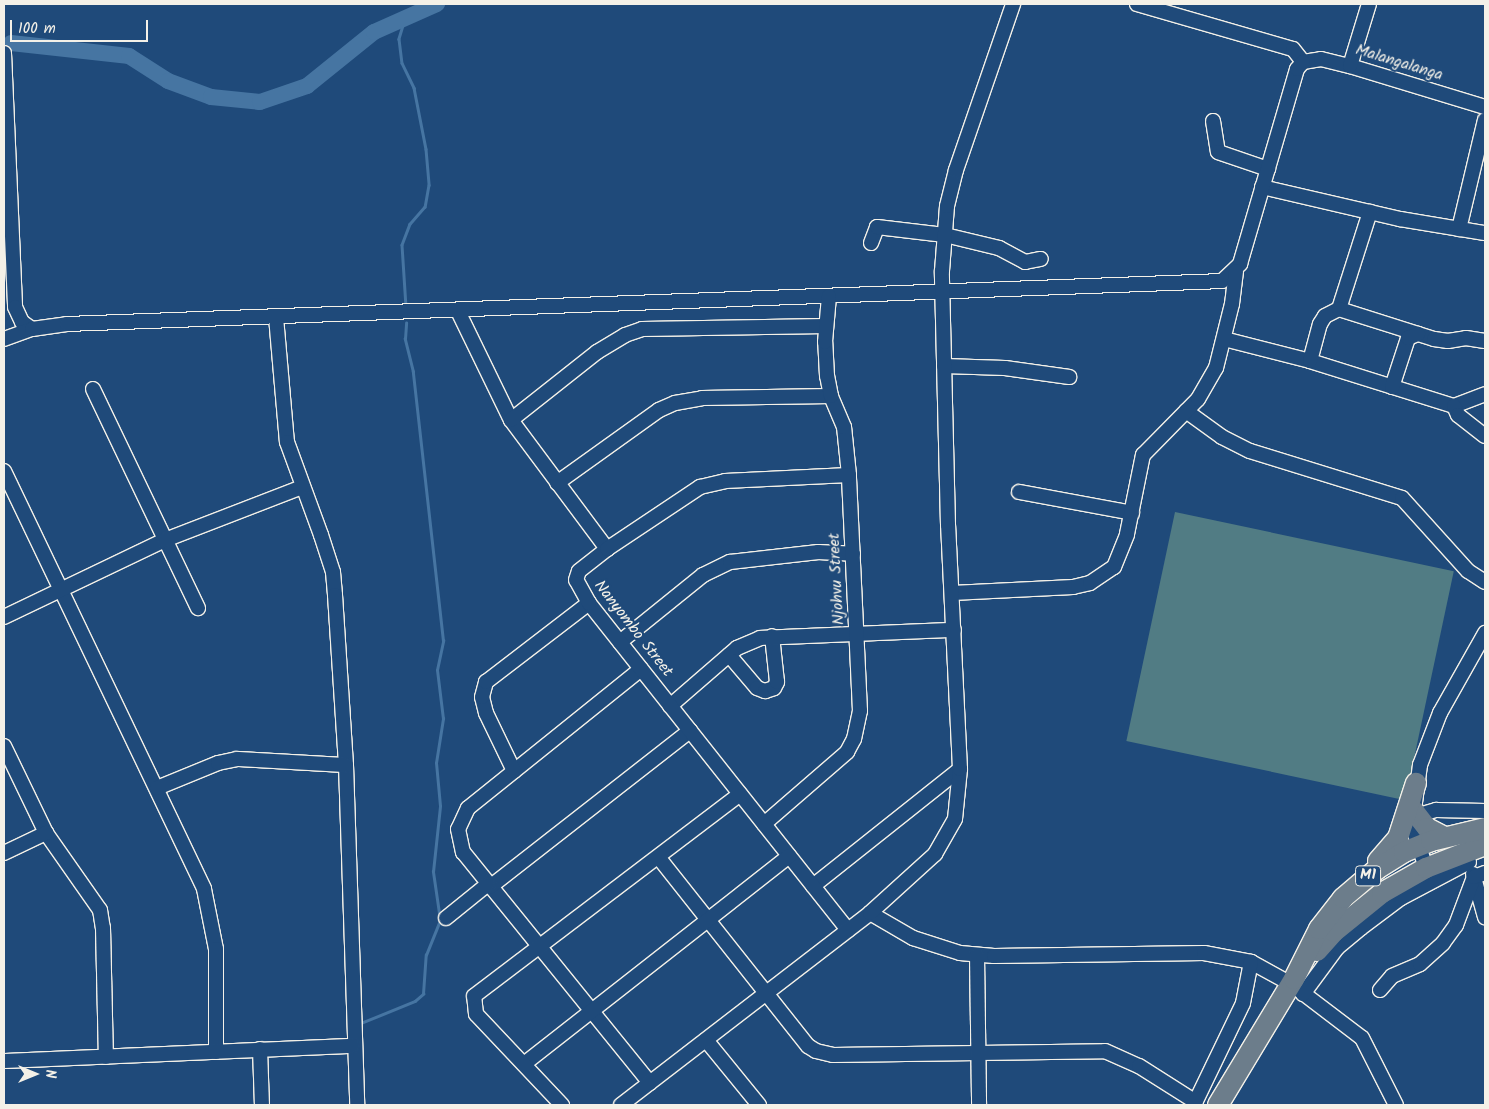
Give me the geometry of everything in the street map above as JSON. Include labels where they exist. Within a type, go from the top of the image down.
[{"type":"highway","name":"M1","points":[[1296,986],[1319,929],[1343,898],[1398,838],[1416,783]]},
{"type":"highway","points":[[1414,813],[1427,828],[1446,836]]},
{"type":"highway","name":"M1","points":[[1343,898],[1377,868],[1417,846],[1446,836],[1485,828]]},
{"type":"highway","name":"M1","points":[[1218,1105],[1320,947],[1351,917],[1382,892],[1426,868],[1474,852]]},
{"type":"street","points":[[620,1105],[870,913],[944,842],[955,819],[960,769],[944,366],[944,235],[956,170],[1013,4]]},
{"type":"street","points":[[952,593],[1090,584],[1114,567],[1121,553],[1132,513],[1144,455],[1186,411],[1207,385],[1224,340],[1236,271],[1297,70],[1302,62],[1293,49],[1137,4]]},
{"type":"street","points":[[1350,66],[1369,4]]},
{"type":"street","points":[[4,53],[15,307],[22,322],[32,329]]},
{"type":"street","name":"Malangalanga","points":[[1302,62],[1321,59],[1350,66],[1485,107]]},
{"type":"street","points":[[1459,229],[1485,120]]},
{"type":"street","points":[[1213,121],[1218,152],[1268,169]]},
{"type":"street","points":[[1262,187],[1370,212],[1485,233]]},
{"type":"street","points":[[1339,309],[1370,212]]},
{"type":"street","points":[[871,243],[877,227],[944,235],[999,248],[1025,262],[1041,259]]},
{"type":"street","points":[[4,339],[32,329],[67,324],[1214,283],[1227,279],[1236,271]]},
{"type":"street","name":"Njohvu Street","points":[[764,824],[837,763],[854,739],[860,711],[858,632],[849,475],[844,427],[831,396],[826,326],[829,296]]},
{"type":"street","points":[[1310,361],[1324,316],[1339,309],[1418,334],[1448,341],[1466,338],[1485,341]]},
{"type":"street","points":[[458,311],[510,420],[607,548],[688,493],[712,484],[849,475]]},
{"type":"street","points":[[276,317],[286,432],[302,488],[332,572],[346,765],[356,1105]]},
{"type":"street","points":[[510,420],[597,352],[642,329],[826,326]]},
{"type":"street","points":[[1392,387],[1408,338],[1418,334]]},
{"type":"street","points":[[1224,340],[1310,361],[1454,406],[1485,394]]},
{"type":"street","points":[[944,366],[1005,368],[1069,377]]},
{"type":"street","points":[[93,389],[198,608]]},
{"type":"street","points":[[557,484],[659,410],[675,403],[702,398],[831,396]]},
{"type":"street","points":[[1454,406],[1458,415],[1485,436]]},
{"type":"street","points":[[1186,411],[1222,437],[1250,451],[1402,498],[1468,571],[1485,582]]},
{"type":"street","points":[[4,471],[204,888],[213,925],[216,1052]]},
{"type":"street","points":[[4,617],[166,540],[302,488]]},
{"type":"street","points":[[1019,492],[1132,513]]},
{"type":"street","name":"Nanyombo Street","points":[[607,548],[577,575],[578,586],[589,604],[848,930]]},
{"type":"street","points":[[620,642],[703,576],[730,562],[818,552],[853,554]]},
{"type":"street","points":[[514,771],[486,713],[482,697],[486,682],[589,604]]},
{"type":"street","points":[[670,706],[729,655],[748,642],[772,636],[954,630]]},
{"type":"street","points":[[1426,868],[1417,846],[1414,813],[1416,783],[1436,721],[1485,634]]},
{"type":"street","points":[[729,655],[757,688],[765,691],[774,688],[777,682],[772,636]]},
{"type":"street","points":[[641,669],[468,808],[458,829],[463,852],[650,1083]]},
{"type":"street","points":[[446,918],[690,731]]},
{"type":"street","points":[[4,746],[46,833],[95,902],[102,919],[106,1058]]},
{"type":"street","points":[[157,788],[218,763],[237,759],[346,765]]},
{"type":"street","points":[[813,886],[960,769]]},
{"type":"street","points":[[562,1105],[476,1014],[473,1002],[474,996],[540,949],[740,794]]},
{"type":"street","points":[[1414,813],[1436,810],[1485,811]]},
{"type":"street","points":[[4,853],[46,833]]},
{"type":"street","points":[[1296,986],[1337,948],[1400,898],[1474,852],[1480,875],[1485,917]]},
{"type":"street","points":[[524,1064],[790,856]]},
{"type":"street","points":[[659,858],[808,1046],[824,1054],[976,1050],[1105,1051],[1125,1059],[1195,1104],[1243,1003],[1251,962]]},
{"type":"street","points":[[1380,990],[1392,976],[1420,964],[1443,943],[1456,924],[1480,875]]},
{"type":"street","points":[[870,913],[929,945],[978,955],[1204,953],[1251,962],[1296,986],[1366,1042],[1376,1072],[1396,1105]]},
{"type":"street","points":[[978,955],[976,1050],[979,1105]]},
{"type":"street","points":[[706,1040],[759,1105]]},
{"type":"street","points":[[4,1061],[353,1046]]},
{"type":"street","points":[[260,1050],[262,1105]]},
{"type":"green space","points":[[1175,512],[1454,571],[1405,800],[1126,741]]},
{"type":"waterway","points":[[11,43],[129,56],[168,81],[211,97],[260,102],[307,86],[374,32],[437,4]]},
{"type":"waterway","points":[[405,19],[399,39],[402,63],[414,88],[426,149],[429,185],[425,207],[410,224],[402,245],[406,307]]},
{"type":"waterway","points":[[361,1023],[415,1001],[423,994],[426,955],[440,920],[433,872],[440,806],[436,763],[443,719],[437,670],[443,641],[413,372],[405,339],[406,323]]}]
